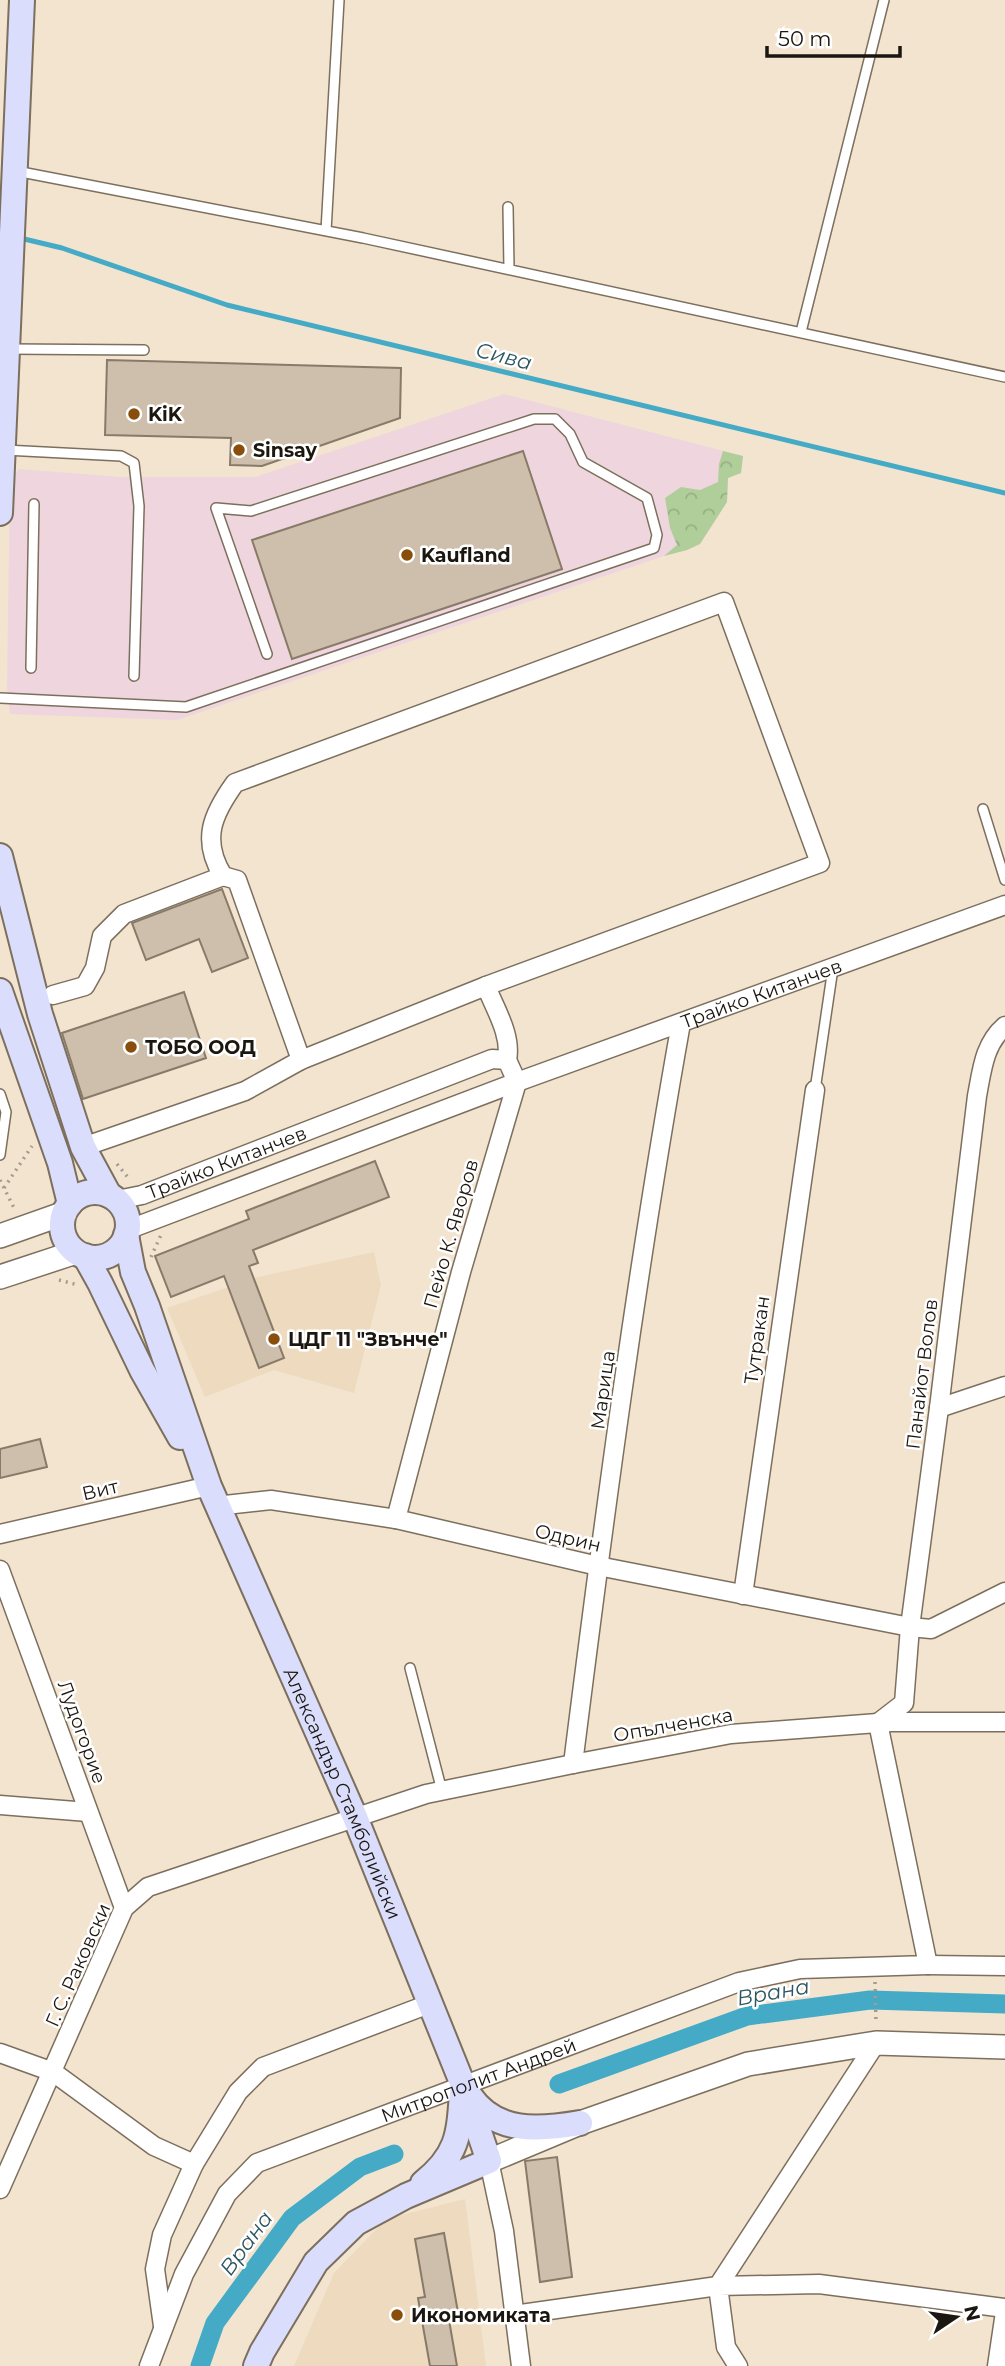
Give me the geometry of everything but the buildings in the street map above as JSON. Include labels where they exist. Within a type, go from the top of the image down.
[{"type":"main road","points":[[0,513],[12,202],[7,167],[22,0]]},
{"type":"main road","name":"Александър Стамболийски","points":[[0,856],[40,1014],[83,1147],[127,1216],[133,1272],[212,1496]]},
{"type":"main road","name":"Александър Стамболийски","points":[[0,991],[50,1132],[67,1208],[64,1234],[100,1283],[142,1370],[212,1496],[355,1817],[463,2085]]},
{"type":"main road","points":[[67,1208],[78,1197],[88,1193],[113,1197]]},
{"type":"main road","points":[[81,1254],[95,1258],[114,1252],[127,1232]]},
{"type":"main road","points":[[463,2085],[482,2111],[500,2122],[521,2129],[580,2123]]},
{"type":"main road","points":[[256,2366],[316,2262],[356,2223],[406,2196],[489,2161],[463,2085]]},
{"type":"main road","points":[[406,2196],[439,2171],[456,2145],[463,2085]]},
{"type":"street","points":[[83,1147],[245,1091],[301,1060],[486,986],[820,863],[724,601],[234,783],[221,802],[210,827],[213,860],[223,876]]},
{"type":"street","points":[[53,995],[85,986],[95,968],[102,936],[124,914],[223,876],[237,880],[301,1060]]},
{"type":"street","name":"Трайко Китанчев","points":[[127,1232],[517,1082],[1005,905]]},
{"type":"street","points":[[486,986],[507,1038],[510,1048],[507,1060],[517,1082]]},
{"type":"street","name":"Марица","points":[[573,1764],[598,1566],[661,1135],[681,1023]]},
{"type":"street","name":"Панайот Волов","points":[[878,1723],[904,1703],[910,1627],[977,1096],[986,1053],[994,1035],[1005,1026]]},
{"type":"street","name":"Трайко Китанчев","points":[[113,1197],[142,1195],[492,1059],[507,1060]]},
{"type":"street","name":"Пейо К. Яворов","points":[[396,1520],[461,1272],[517,1082]]},
{"type":"street","name":"Тутракан","points":[[743,1595],[815,1090]]},
{"type":"street","points":[[0,1236],[25,1228],[67,1208]]},
{"type":"street","points":[[0,1277],[38,1264],[81,1254]]},
{"type":"street","points":[[939,1408],[1005,1386]]},
{"type":"street","name":"Одрин","points":[[212,1496],[271,1500],[396,1520],[598,1566],[910,1627],[931,1629],[1005,1592]]},
{"type":"street","name":"Вит","points":[[0,1534],[212,1496]]},
{"type":"street","name":"Лудогорие","points":[[0,1570],[124,1909]]},
{"type":"street","name":"Опълченска","points":[[355,1817],[426,1794],[731,1734],[878,1723],[1005,1722]]},
{"type":"street","points":[[878,1723],[928,1965]]},
{"type":"street","points":[[0,1805],[88,1812]]},
{"type":"street","name":"Г. С. Раковски","points":[[0,2189],[124,1909],[148,1887],[355,1817]]},
{"type":"street","name":"Митрополит Андрей","points":[[149,2366],[184,2274],[227,2194],[257,2163],[739,1982],[800,1969],[928,1965],[1005,1966]]},
{"type":"street","points":[[163,2330],[155,2269],[162,2235],[194,2164],[239,2092],[263,2067],[429,2004]]},
{"type":"street","points":[[521,2366],[504,2231],[489,2161],[580,2123],[748,2064],[876,2037],[1005,2047]]},
{"type":"street","points":[[738,2366],[726,2347],[719,2286],[876,2037]]},
{"type":"street","points":[[0,2053],[53,2072],[154,2146],[194,2164]]},
{"type":"street","points":[[514,2315],[719,2286],[819,2284],[1005,2310],[997,2366]]},
{"type":"lane","points":[[326,231],[339,0]]},
{"type":"lane","points":[[801,332],[884,0]]},
{"type":"lane","points":[[7,167],[509,268],[1005,377]]},
{"type":"lane","points":[[508,207],[509,268]]},
{"type":"lane","points":[[6,349],[144,350]]},
{"type":"lane","points":[[0,698],[186,706],[654,548],[657,535],[648,498],[583,462],[570,434],[555,419],[534,419],[251,511],[216,508],[267,654]]},
{"type":"lane","points":[[1,450],[121,456],[134,463],[139,506],[134,676]]},
{"type":"lane","points":[[31,668],[34,504]]},
{"type":"lane","points":[[983,809],[1005,880]]},
{"type":"lane","points":[[815,1090],[833,968]]},
{"type":"lane","points":[[0,1094],[6,1112],[0,1155]]},
{"type":"lane","points":[[410,1668],[442,1791]]},
{"type":"path","points":[[4,1188],[30,1148],[50,1132]]},
{"type":"path","points":[[114,1159],[142,1195]]},
{"type":"path","points":[[0,1180],[25,1228]]},
{"type":"path","points":[[38,1264],[42,1275],[87,1287],[100,1283]]},
{"type":"path","points":[[875,1976],[876,2037]]},
{"type":"shaded area","points":[[504,394],[743,456],[741,473],[728,478],[727,502],[700,544],[687,550],[177,720],[10,714],[7,687],[10,481],[19,469],[121,477],[255,477]]},
{"type":"shaded area","name":"ЦДГ 11 \"Звънче\"","points":[[374,1252],[381,1285],[354,1393],[274,1370],[205,1397],[167,1308],[258,1277]]},
{"type":"shaded area","name":"Икономиката","points":[[465,2199],[486,2366],[294,2366],[334,2273],[386,2219]]},
{"type":"green space","points":[[723,451],[743,456],[741,473],[728,478],[727,502],[700,544],[664,556],[677,545],[670,528],[665,498],[681,487],[700,490],[718,482]]},
{"type":"waterway","name":"Сива","points":[[20,238],[62,248],[227,305],[1005,493]]},
{"type":"waterway","name":"Врана","points":[[559,2084],[747,2016],[870,2000],[1005,2004]]},
{"type":"waterway","name":"Врана","points":[[200,2366],[215,2323],[292,2218],[360,2167],[394,2154]]},
{"type":"place","name":"KiK","points":[[134,414]]},
{"type":"place","name":"Sinsay","points":[[239,450]]},
{"type":"place","name":"Kaufland","points":[[407,555]]},
{"type":"place","name":"ТОБО ООД","points":[[131,1047]]},
{"type":"place","name":"ЦДГ 11 \"Звънче\"","points":[[274,1339]]},
{"type":"place","name":"Икономиката","points":[[397,2315]]}]
